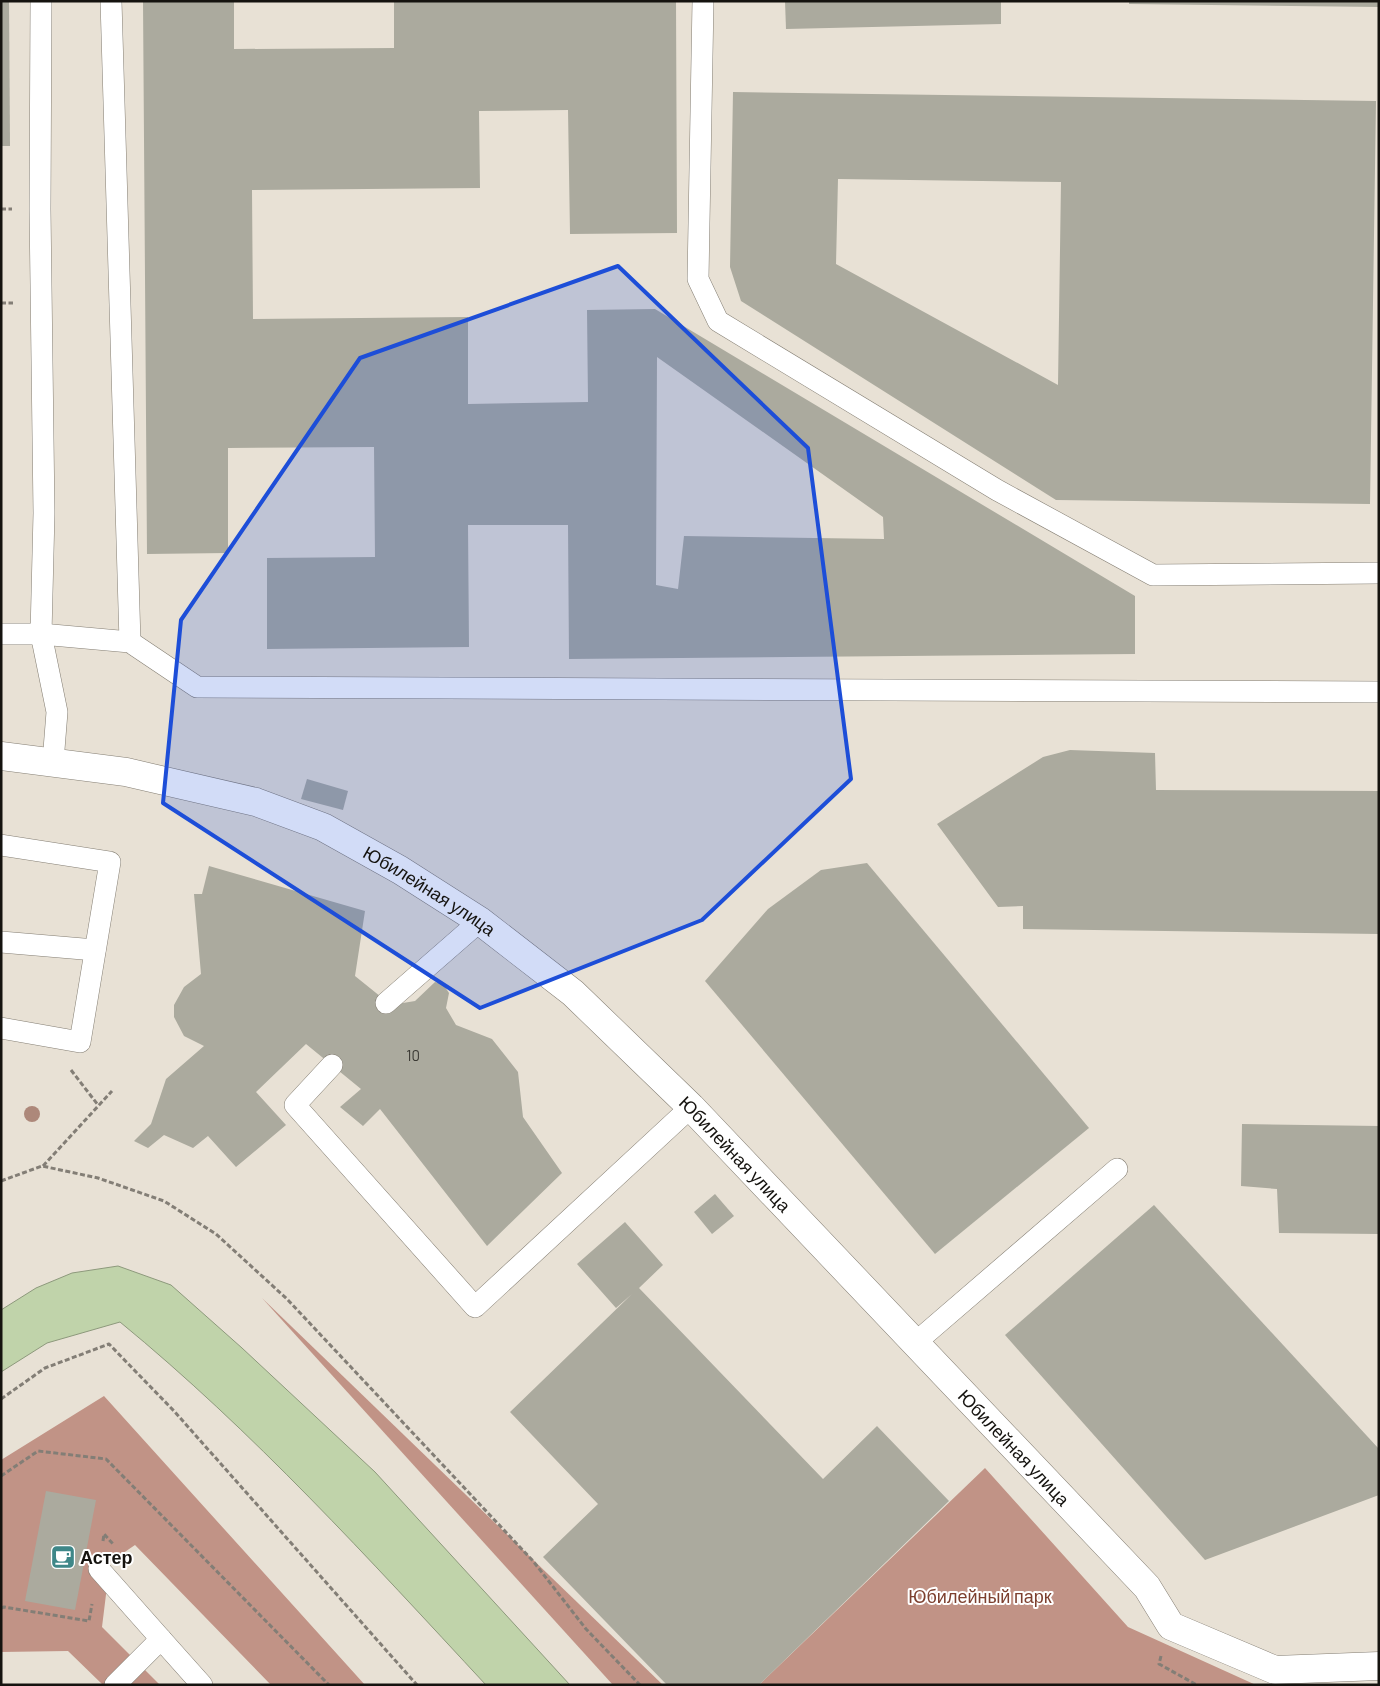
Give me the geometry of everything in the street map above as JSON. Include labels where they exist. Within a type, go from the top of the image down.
[{"type":"street","name":"Юбилейная улица","points":[[1,756],[126,772],[256,802],[323,827],[400,870],[480,921],[573,993],[691,1106],[915,1343],[1005,1435],[1146,1587],[1171,1626],[1274,1670],[1379,1666]]},
{"type":"lane","points":[[41,1],[40,209],[44,514],[40,634],[56,712],[53,762]]},
{"type":"lane","points":[[111,1],[130,642]]},
{"type":"lane","points":[[703,1],[698,279],[718,321],[997,490],[1153,575],[1379,574]]},
{"type":"lane","points":[[1,634],[40,634],[130,642],[197,687],[1379,692]]},
{"type":"lane","points":[[1,845],[110,862],[80,1042],[1,1028]]},
{"type":"lane","points":[[386,1003],[480,921]]},
{"type":"lane","points":[[1,942],[95,950]]},
{"type":"lane","points":[[332,1065],[295,1105],[475,1307],[691,1106]]},
{"type":"lane","points":[[915,1343],[1117,1169]]},
{"type":"lane","points":[[98,1568],[202,1685]]},
{"type":"lane","points":[[115,1685],[161,1639]]},
{"type":"path","points":[[1,1181],[42,1166],[112,1091]]},
{"type":"path","points":[[42,1166],[98,1178],[164,1202],[216,1234],[287,1299],[526,1554],[586,1629],[640,1685]]},
{"type":"path","points":[[1,1398],[45,1368],[109,1344],[174,1411],[417,1685]]},
{"type":"path","points":[[1,1476],[38,1451],[106,1459],[329,1685]]},
{"type":"highlighted area","points":[[618,266],[808,448],[851,779],[702,920],[480,1008],[163,803],[181,620],[360,358]]},
{"type":"green space","points":[[262,1298],[663,1685],[613,1685]]},
{"type":"green space","points":[[104,1396],[365,1685],[271,1685],[135,1545],[110,1562],[102,1627],[160,1685],[103,1685],[68,1651],[1,1652],[1,1460]]},
{"type":"green space","name":"Юбилейный парк","points":[[985,1468],[1128,1627],[1256,1685],[759,1685]]},
{"type":"shaded area","points":[[118,1266],[171,1285],[242,1348],[375,1472],[570,1685],[486,1685],[309,1497],[217,1407],[120,1322],[47,1343],[1,1372],[1,1310],[36,1288],[72,1273]]},
{"type":"building","points":[[1,1],[9,1],[10,146],[1,146]]},
{"type":"building","points":[[143,1],[234,1],[234,49],[394,48],[394,1],[676,1],[677,233],[570,234],[568,110],[479,111],[480,188],[252,190],[253,319],[468,317],[468,404],[588,402],[587,310],[655,309],[1135,596],[1135,654],[569,659],[568,525],[468,525],[469,647],[267,649],[267,558],[375,557],[374,447],[228,448],[228,553],[147,554]],"holes":[[[657,357],[883,517],[884,539],[684,536],[678,589],[656,585]]]},
{"type":"building","points":[[785,1],[1001,1],[1001,24],[786,29]]},
{"type":"building","points":[[1129,1],[1379,1],[1379,7],[1129,4]]},
{"type":"building","points":[[733,92],[1376,101],[1370,504],[1056,500],[741,301],[730,267]],"holes":[[[838,179],[1061,182],[1058,385],[836,264]]]},
{"type":"building","points":[[1070,750],[1155,753],[1156,790],[1379,791],[1379,934],[1023,929],[1023,906],[998,907],[937,824],[1043,757]]},
{"type":"building","points":[[307,779],[348,791],[343,810],[301,799]]},
{"type":"building","points":[[867,863],[1089,1128],[935,1254],[705,981],[768,909],[821,870]]},
{"type":"building","points":[[209,866],[365,911],[355,976],[391,1005],[415,1001],[435,982],[443,984],[449,993],[446,1008],[456,1025],[492,1039],[518,1072],[523,1117],[562,1173],[487,1246],[380,1109],[363,1126],[340,1107],[361,1089],[306,1044],[256,1092],[286,1125],[236,1167],[208,1136],[193,1148],[164,1135],[148,1148],[134,1141],[151,1124],[166,1079],[204,1046],[184,1036],[174,1017],[174,1005],[184,987],[201,974],[194,894],[202,894]]},
{"type":"building","points":[[1242,1124],[1379,1126],[1379,1234],[1279,1233],[1277,1189],[1241,1186]]},
{"type":"building","points":[[715,1194],[734,1216],[712,1234],[694,1212]]},
{"type":"building","points":[[1154,1205],[1379,1449],[1379,1495],[1205,1560],[1005,1335]]},
{"type":"building","points":[[625,1222],[663,1265],[639,1288],[823,1479],[877,1426],[949,1501],[759,1685],[667,1685],[543,1557],[598,1504],[510,1412],[632,1294],[616,1308],[577,1264]]},
{"type":"building","points":[[46,1491],[96,1500],[75,1610],[25,1601]]},
{"type":"place","name":"Астер","points":[[63,1557]]}]
